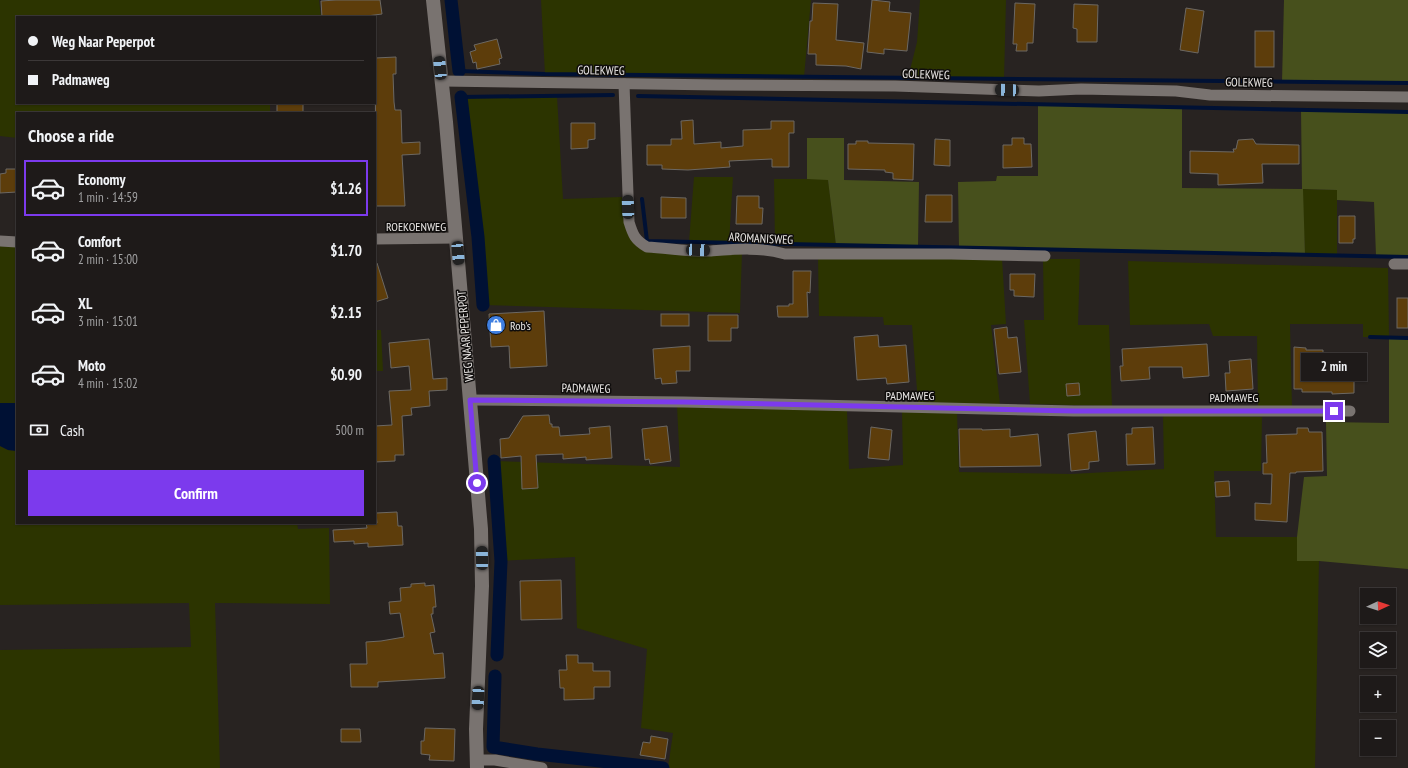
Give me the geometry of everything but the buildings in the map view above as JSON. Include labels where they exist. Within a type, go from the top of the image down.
[{"type":"street","name":"WEG NAAR PEPERPOT","points":[[433,0],[442,81],[481,529],[482,586],[476,764]]},
{"type":"street","name":"GOLEKWEG","points":[[442,81],[895,86],[1039,91],[1081,89],[1176,91],[1210,95],[1408,97]]},
{"type":"street","name":"AROMANISWEG","points":[[624,84],[629,222],[633,234],[638,242],[647,247],[711,251],[725,249],[769,250],[785,254],[950,254],[1045,256]]},
{"type":"street","name":"ROEKOENWEG","points":[[376,239],[456,238]]},
{"type":"street","points":[[0,241],[16,242]]},
{"type":"street","points":[[1394,264],[1408,264]]},
{"type":"street","name":"PADMAWEG","points":[[470,400],[684,402],[1074,411],[1350,411]]},
{"type":"street","points":[[476,764],[495,760],[542,768]]},
{"type":"green space","points":[[0,0],[319,0],[321,16],[16,16],[16,104],[270,104],[270,112],[16,112],[16,138],[0,136]]},
{"type":"green space","points":[[541,0],[811,0],[804,77],[545,74]]},
{"type":"green space","points":[[920,0],[1006,0],[1004,79],[908,78],[917,42]]},
{"type":"green space","points":[[1284,0],[1408,0],[1408,83],[1282,82]]},
{"type":"green space","points":[[557,96],[563,199],[622,197],[624,221],[637,245],[742,252],[740,313],[483,305],[478,237],[461,97]]},
{"type":"green space","points":[[1038,105],[1182,108],[1182,188],[1302,189],[1301,110],[1408,112],[1408,257],[1376,256],[1374,202],[1337,200],[1337,190],[1303,189],[1305,255],[959,248],[958,182],[996,181],[997,176],[1038,176]]},
{"type":"green space","points":[[807,138],[844,138],[844,180],[919,182],[918,247],[836,245],[828,180],[807,179]]},
{"type":"green space","points":[[694,177],[733,177],[729,243],[689,242]]},
{"type":"green space","points":[[774,179],[828,179],[836,245],[775,244]]},
{"type":"green space","points":[[1302,189],[1337,190],[1337,255],[1305,255]]},
{"type":"green space","points":[[0,246],[16,247],[16,403],[0,403]]},
{"type":"green space","points":[[818,257],[1002,258],[1006,324],[991,325],[1000,404],[918,403],[912,325],[884,325],[883,317],[819,316]]},
{"type":"green space","points":[[1043,259],[1080,259],[1078,325],[1109,325],[1112,406],[1030,404],[1024,320],[1044,320]]},
{"type":"green space","points":[[1128,261],[1388,268],[1389,337],[1363,337],[1363,324],[1290,324],[1292,408],[1258,407],[1257,336],[1213,336],[1209,324],[1130,325]]},
{"type":"green space","points":[[376,330],[381,330],[383,371],[376,371]]},
{"type":"green space","points":[[1389,337],[1408,338],[1408,569],[1319,561],[1297,561],[1297,537],[1304,477],[1327,476],[1326,422],[1389,423]]},
{"type":"green space","points":[[677,406],[847,411],[849,469],[903,465],[902,412],[957,412],[959,472],[1071,474],[1164,469],[1163,415],[1262,417],[1261,471],[1214,471],[1216,537],[1297,537],[1297,561],[1319,561],[1315,768],[668,768],[673,733],[641,728],[647,649],[577,628],[575,557],[501,561],[494,461],[680,467]]},
{"type":"green space","points":[[0,446],[8,450],[16,451],[16,524],[297,524],[298,529],[329,528],[330,604],[215,603],[220,768],[0,768],[0,650],[191,647],[189,603],[0,605]]},
{"type":"water","points":[[0,403],[16,403],[16,451],[8,450],[0,446]]},
{"type":"waterway","points":[[451,0],[459,71]]},
{"type":"waterway","points":[[459,71],[545,74],[1408,83]]},
{"type":"waterway","points":[[461,97],[613,95]]},
{"type":"waterway","points":[[638,96],[1408,112]]},
{"type":"waterway","points":[[461,97],[478,237],[483,305]]},
{"type":"waterway","points":[[642,199],[647,241],[1408,257]]},
{"type":"waterway","points":[[1370,337],[1408,338]]},
{"type":"waterway","points":[[494,461],[501,561],[497,655]]},
{"type":"waterway","points":[[495,676],[493,747],[537,754],[663,768]]},
{"type":"place","name":"Rob's","points":[[496,325]]},
{"type":"route","points":[[477,483],[470,400],[684,402],[1074,411],[1334,411]]}]
